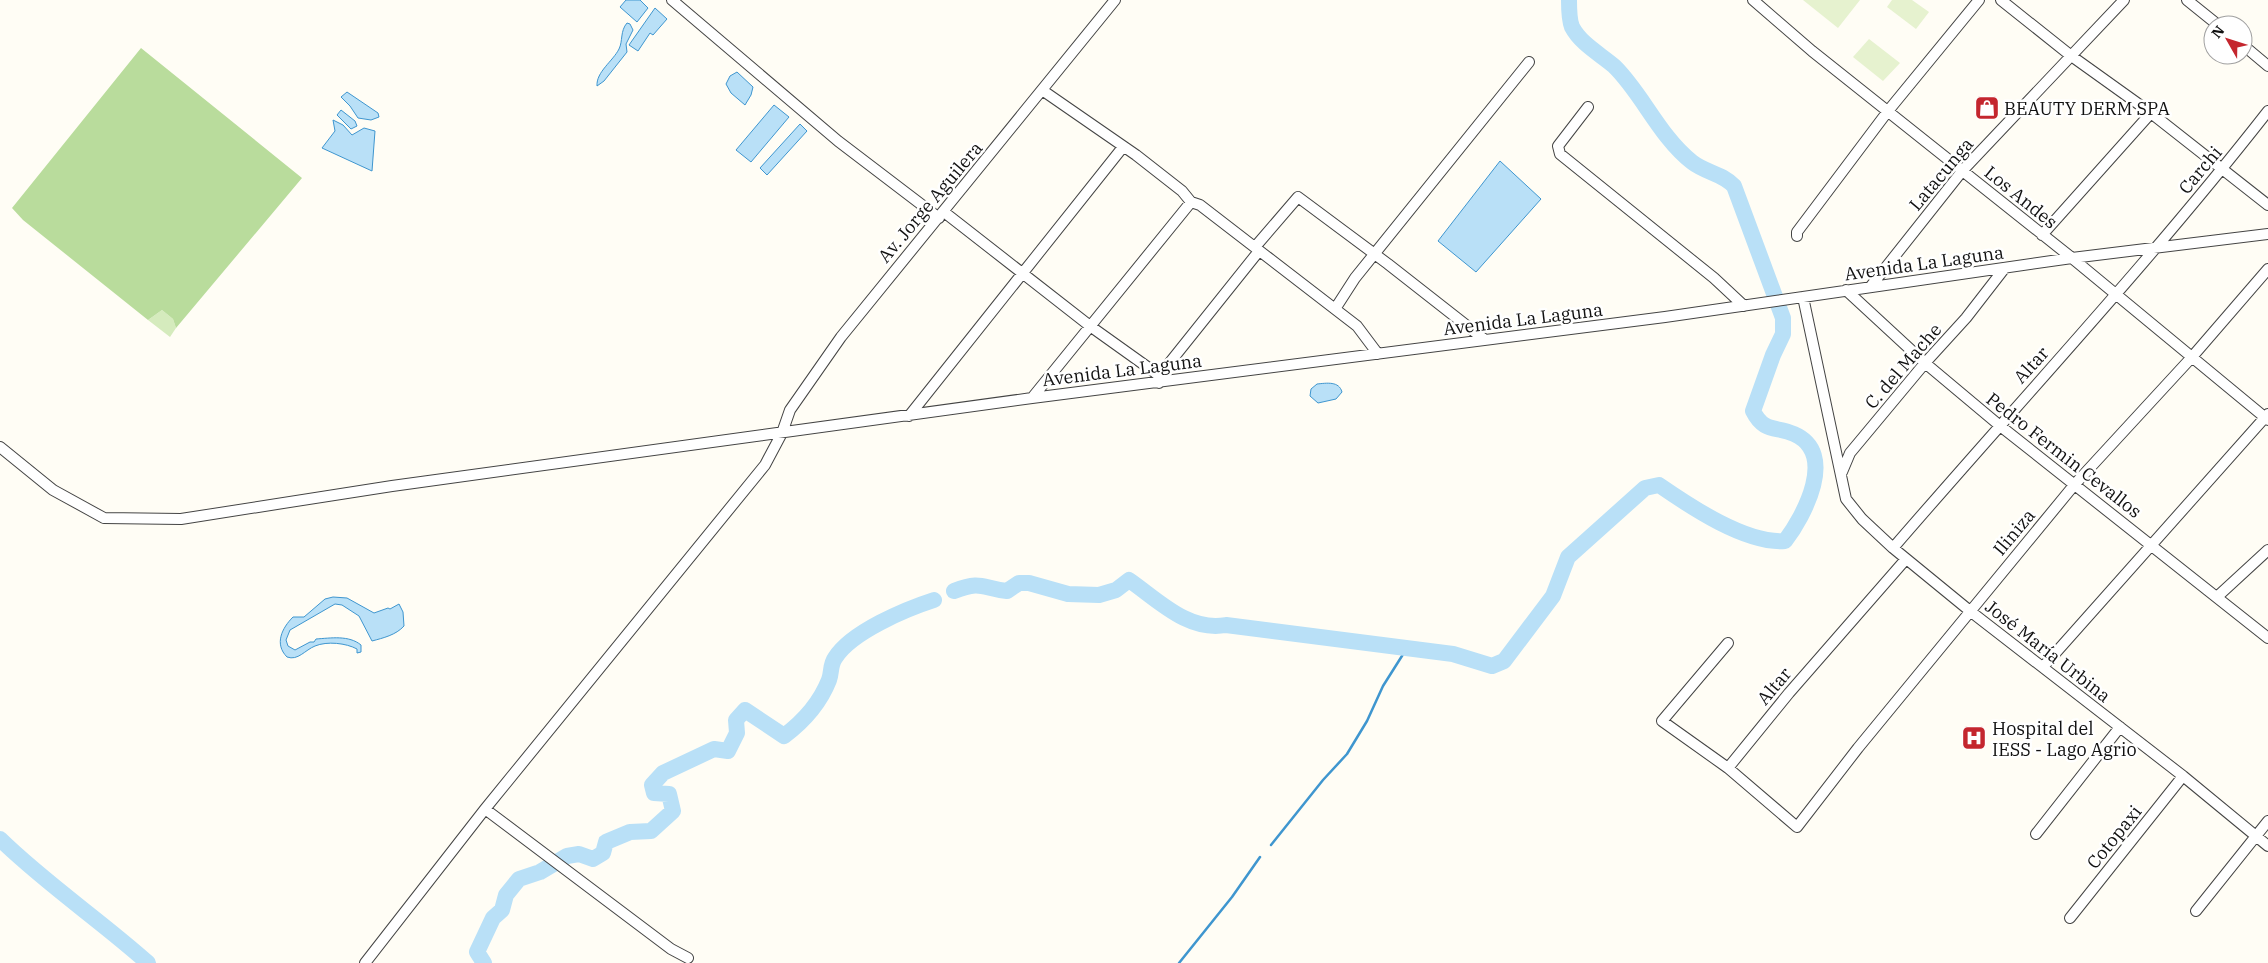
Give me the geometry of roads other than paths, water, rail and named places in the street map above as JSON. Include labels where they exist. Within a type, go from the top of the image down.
[{"type":"street","points":[[672,0],[838,141],[1023,274],[1159,379],[1298,197],[1485,340]]},
{"type":"street","name":"Av. Jorge Aguilera","points":[[365,963],[485,809],[765,465],[782,433],[790,410],[841,337],[1115,0]]},
{"type":"street","name":"Los Andes","points":[[1753,0],[1812,51],[1963,170],[2267,417]]},
{"type":"street","points":[[1796,236],[1797,232],[1888,111],[1979,0]]},
{"type":"street","points":[[2001,0],[2070,55],[2151,113],[2268,205]]},
{"type":"street","name":"Latacunga","points":[[1871,286],[1963,170],[2124,0]]},
{"type":"street","points":[[2187,0],[2206,15]]},
{"type":"street","points":[[2253,54],[2268,66]]},
{"type":"street","points":[[1335,309],[1355,278],[1529,62]]},
{"type":"street","points":[[1042,90],[1182,191],[1191,202],[1200,204],[1357,326],[1378,354]]},
{"type":"street","points":[[1588,107],[1558,146],[1560,154],[1714,278],[1744,306]]},
{"type":"street","name":"Carchi","points":[[2154,248],[2222,170],[2268,111]]},
{"type":"street","points":[[2042,234],[2151,113]]},
{"type":"street","points":[[909,416],[1123,147]]},
{"type":"street","points":[[1032,398],[1191,202]]},
{"type":"street","name":"Avenida La Laguna","points":[[0,447],[53,490],[104,518],[181,519],[392,486],[909,416],[1159,379],[1378,354],[1744,306],[2072,258],[2268,234]]},
{"type":"street","name":"Altar","points":[[1893,548],[2154,248]]},
{"type":"street","name":"C. del Mache","points":[[1842,472],[1850,454],[1925,363],[1966,318],[2004,269]]},
{"type":"street","name":"Iliniza","points":[[1728,768],[1797,827],[1970,611],[2075,484],[2192,357],[2268,269]]},
{"type":"street","name":"Pedro Fermin Cevallos","points":[[1846,290],[1925,363],[1999,425],[2218,596],[2268,638]]},
{"type":"street","points":[[1803,297],[1842,472]]},
{"type":"street","points":[[2043,667],[2150,544],[2267,417]]},
{"type":"street","name":"José María Urbina","points":[[1842,472],[1846,499],[1862,518],[1893,548],[1970,611],[2183,776],[2268,846]]},
{"type":"street","points":[[2218,596],[2268,550]]},
{"type":"street","name":"Altar","points":[[1728,768],[1789,693],[1906,559]]},
{"type":"street","points":[[1728,643],[1662,720],[1728,768]]},
{"type":"street","points":[[2036,834],[2120,727]]},
{"type":"street","name":"Cotopaxi","points":[[2070,918],[2183,776]]},
{"type":"street","points":[[485,809],[671,949],[688,958]]},
{"type":"street","points":[[2196,911],[2268,821]]},
{"type":"water","points":[[626,0],[640,0],[648,8],[637,22],[620,7]]},
{"type":"water","points":[[655,8],[667,19],[653,35],[650,33],[638,51],[629,45]]},
{"type":"water","points":[[627,23],[630,24],[633,30],[626,44],[627,52],[604,81],[597,86],[599,76],[619,49],[623,29]]},
{"type":"water","points":[[737,72],[753,87],[745,105],[731,93],[726,84],[730,76]]},
{"type":"water","points":[[347,92],[378,113],[379,117],[371,120],[358,118],[341,97]]},
{"type":"water","points":[[774,105],[789,117],[751,162],[736,150]]},
{"type":"water","points":[[341,110],[355,121],[357,126],[351,129],[337,115]]},
{"type":"water","points":[[333,120],[343,125],[352,135],[364,128],[375,131],[372,171],[322,148],[335,131]]},
{"type":"water","points":[[800,124],[807,131],[767,175],[760,168]]},
{"type":"water","points":[[1500,161],[1541,199],[1476,272],[1438,241]]},
{"type":"water","points":[[1317,384],[1335,384],[1342,392],[1336,399],[1318,403],[1310,396],[1311,389]]},
{"type":"water","points":[[333,597],[347,598],[374,613],[390,609],[399,604],[403,612],[404,626],[393,634],[372,641],[359,616],[342,605],[335,604],[290,630],[286,640],[288,646],[295,650],[310,642],[314,642],[316,639],[340,638],[351,640],[361,645],[361,652],[357,653],[357,649],[336,643],[315,646],[295,658],[287,657],[283,652],[280,642],[283,631],[289,621],[293,617],[304,617],[325,599]]},
{"type":"waterway","points":[[954,591],[976,585],[1007,591],[1019,583],[1029,583],[1068,594],[1099,595],[1116,590],[1129,580],[1174,613],[1199,624],[1212,626],[1226,625],[1453,654],[1492,666],[1504,661],[1553,596],[1568,557],[1645,488],[1659,485],[1703,513],[1736,530],[1753,537],[1785,541],[1808,501],[1815,470],[1814,455],[1807,443],[1794,434],[1766,426],[1757,418],[1753,411],[1773,355],[1783,334],[1783,318],[1734,186],[1724,178],[1703,169],[1680,152],[1624,77],[1576,33],[1570,21],[1569,0]]},
{"type":"waterway","points":[[484,963],[477,952],[493,918],[502,910],[506,895],[519,879],[540,872],[567,856],[579,854],[593,859],[603,853],[606,842],[630,832],[651,831],[673,811],[669,794],[654,793],[652,785],[663,773],[714,749],[728,751],[737,733],[736,720],[745,710],[784,736],[805,718],[816,704],[829,680],[833,661],[843,648],[853,639],[895,615],[934,600]]},
{"type":"waterway","points":[[1271,845],[1323,780],[1347,754],[1367,721],[1383,686],[1407,648]]},
{"type":"waterway","points":[[0,839],[148,963]]},
{"type":"waterway","points":[[1179,963],[1232,897],[1260,857]]},
{"type":"place","name":"BEAUTY DERM SPA","points":[[1987,108]]},
{"type":"place","name":"Hospital del IESS - Lago Agrio","points":[[1974,738]]}]
